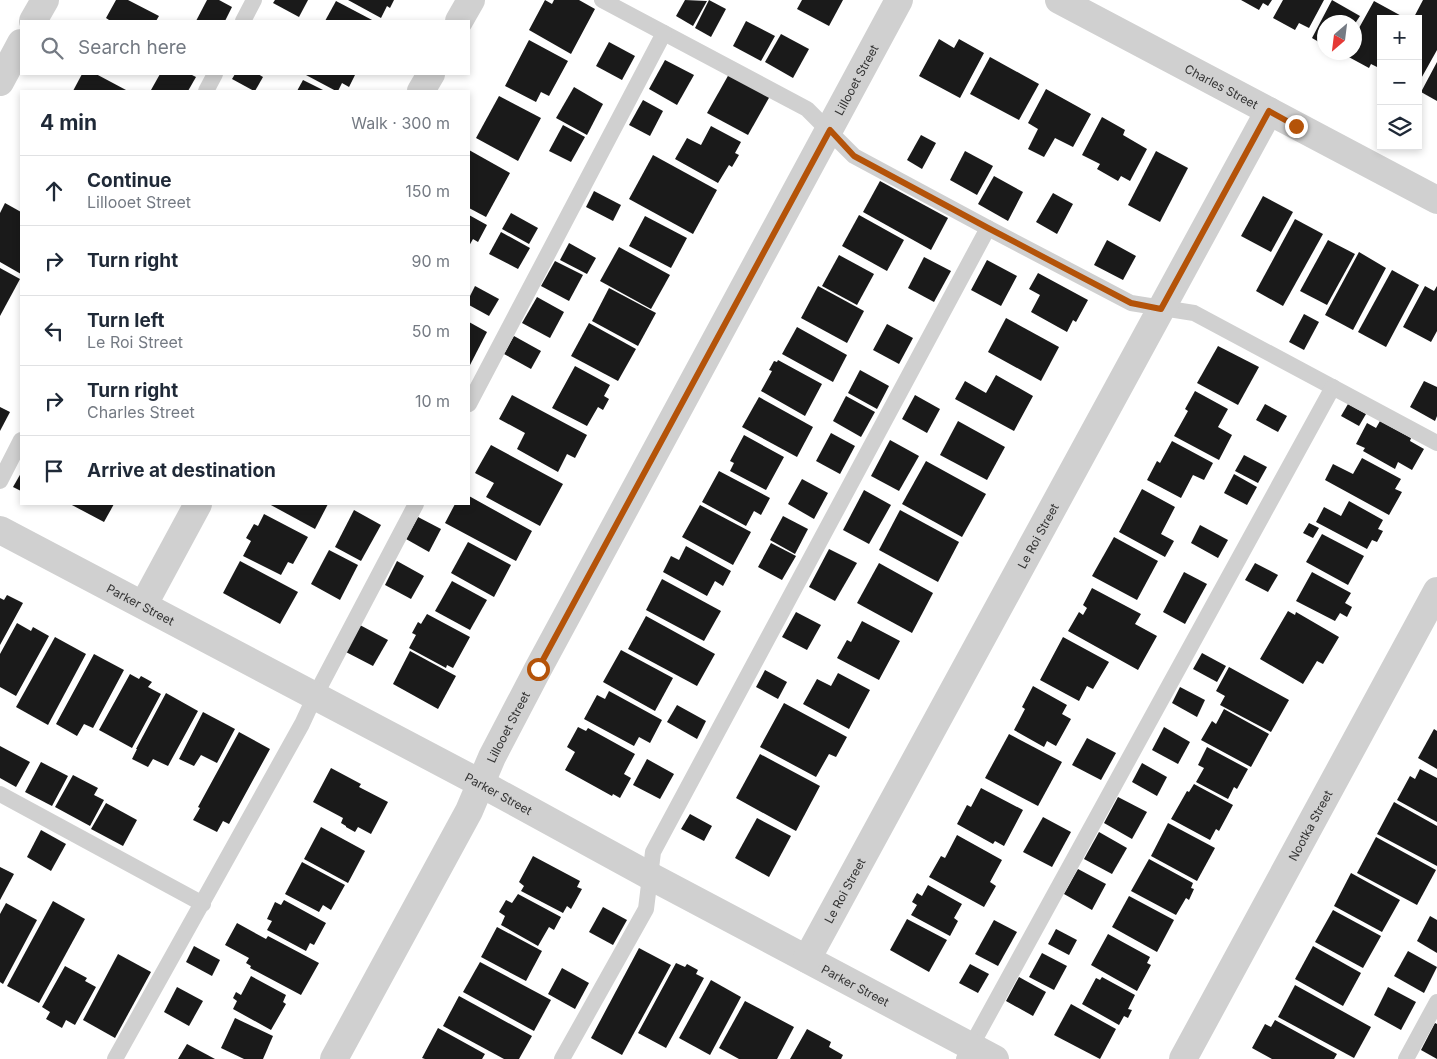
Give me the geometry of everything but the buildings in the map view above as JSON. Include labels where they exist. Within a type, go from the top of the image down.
[{"type":"street","points":[[34,20],[45,0]]},
{"type":"street","points":[[460,20],[471,0]]},
{"type":"street","name":"Lillooet Street","points":[[334,1059],[469,811],[480,783],[538,669],[899,0]]},
{"type":"street","name":"Charles Street","points":[[1059,0],[1437,200]]},
{"type":"street","points":[[0,82],[20,45]]},
{"type":"street","points":[[422,90],[430,75]]},
{"type":"street","name":"Le Roi Street","points":[[807,959],[1269,111]]},
{"type":"street","points":[[144,604],[197,505]]},
{"type":"street","name":"Parker Street","points":[[0,530],[144,604],[480,783],[807,959],[977,1055]]},
{"type":"street","name":"Nootka Street","points":[[1183,1059],[1437,591]]},
{"type":"lane","points":[[244,20],[254,0]]},
{"type":"lane","points":[[602,0],[808,109],[854,156],[988,228],[1131,303],[1194,314],[1437,443]]},
{"type":"lane","points":[[470,402],[664,33]]},
{"type":"lane","points":[[207,90],[214,75]]},
{"type":"lane","points":[[562,1059],[646,909],[653,852],[988,228]]},
{"type":"lane","points":[[977,1055],[1333,387]]},
{"type":"lane","points":[[0,481],[20,442]]},
{"type":"lane","points":[[115,1059],[302,724],[415,505]]},
{"type":"lane","points":[[0,794],[203,904]]},
{"type":"lane","points":[[1406,1059],[1437,1002]]},
{"type":"route","points":[[538,669],[830,130],[854,156],[1131,303],[1161,309],[1269,111],[1296,126]]}]
